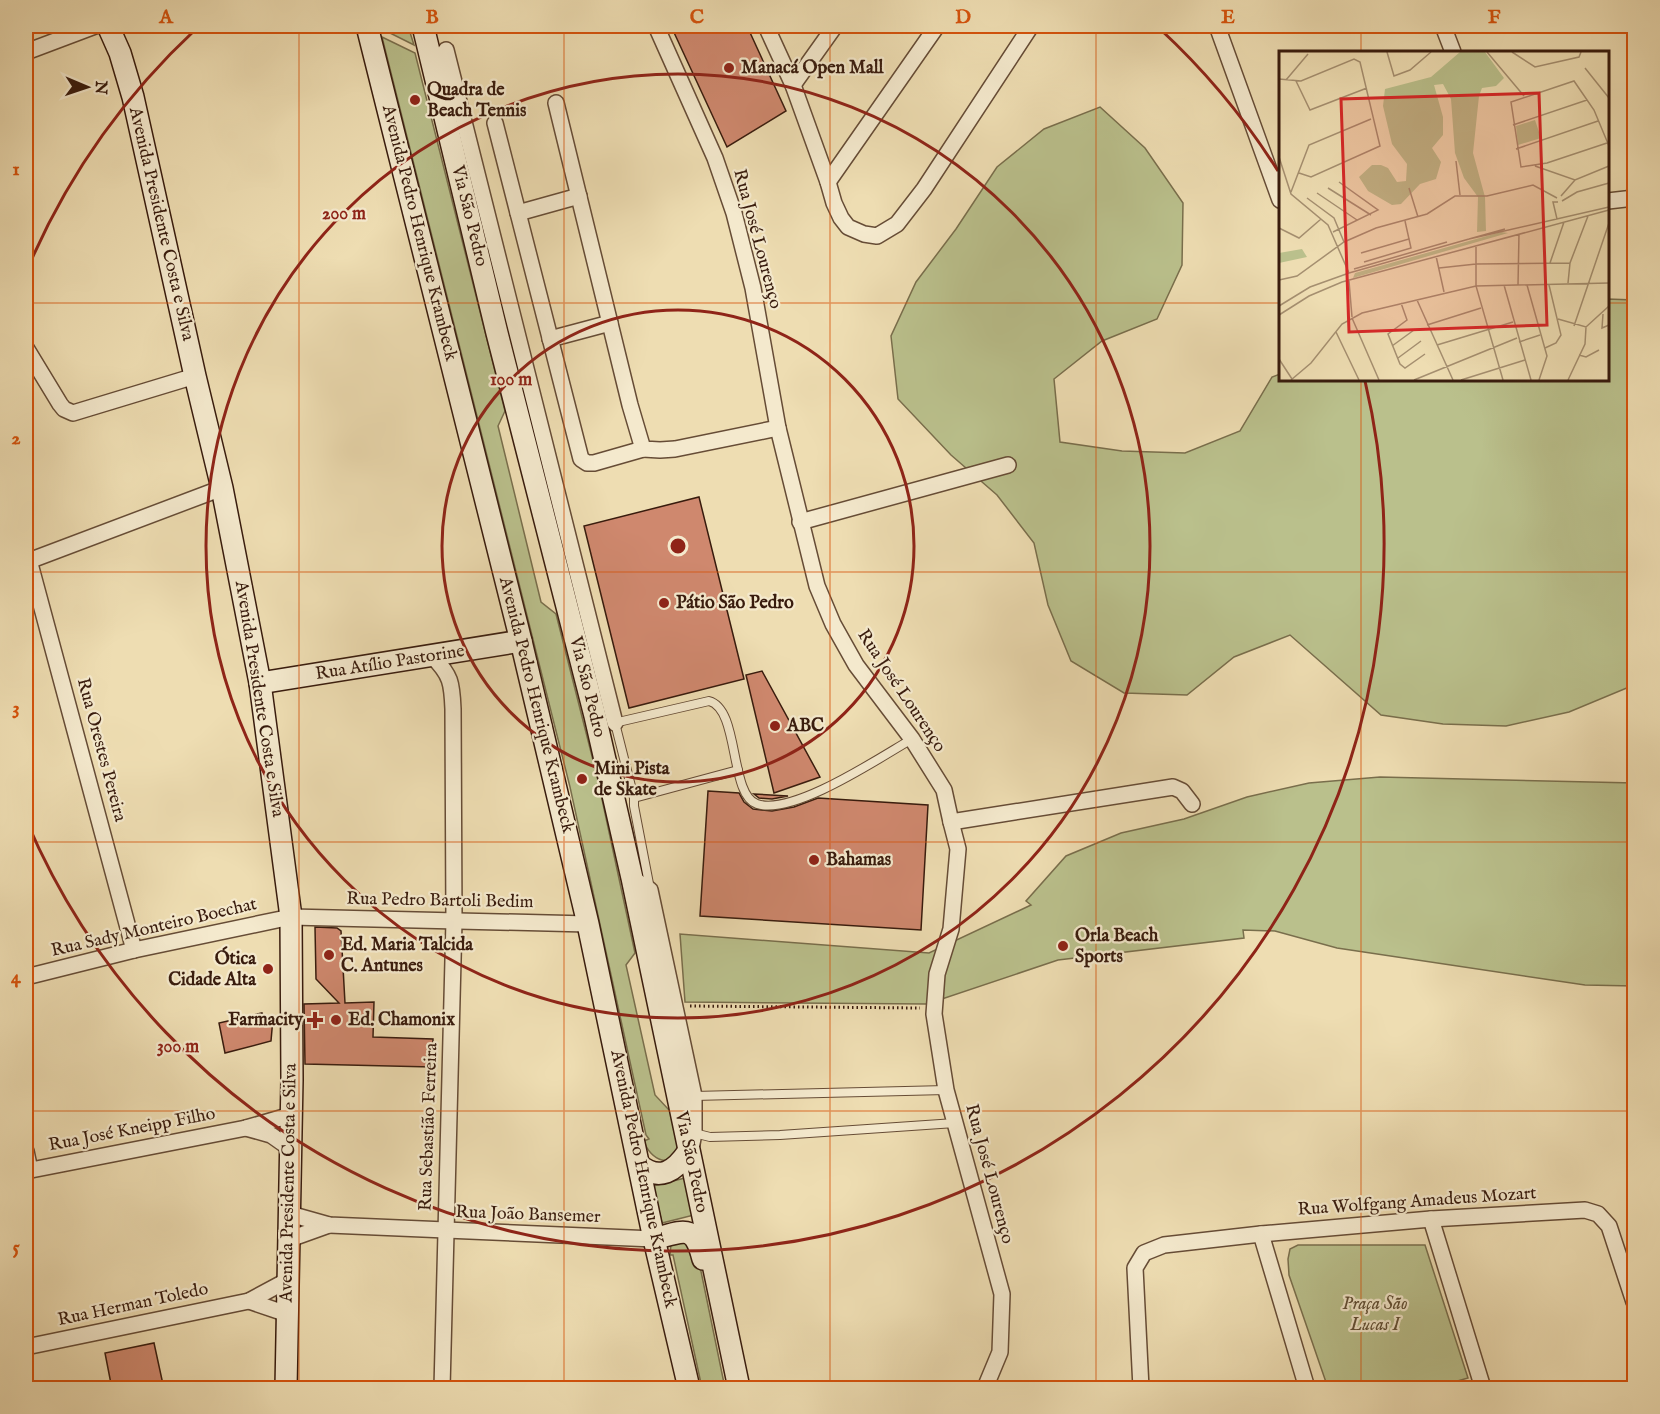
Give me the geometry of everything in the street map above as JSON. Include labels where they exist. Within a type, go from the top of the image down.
[{"type":"main road","name":"Avenida Presidente Costa e Silva","points":[[108,26],[120,53],[133,98],[222,488],[260,683],[291,917],[291,1149],[286,1389]]},
{"type":"main road","name":"Avenida Pedro Henrique Krambeck","points":[[367,26],[588,924],[654,1239],[689,1389]]},
{"type":"main road","name":"Via São Pedro","points":[[423,26],[497,333],[605,720],[632,878],[691,1143],[739,1389]]},
{"type":"main road","name":"Rua Atílio Pastorine","points":[[260,683],[520,641]]},
{"type":"main road","points":[[639,1165],[646,1170],[663,1173],[672,1171],[679,1165],[691,1143]]},
{"type":"main road","points":[[654,1239],[685,1231],[693,1234],[699,1243],[732,1389]]},
{"type":"street","points":[[26,52],[95,26]]},
{"type":"street","name":"Rua José Lourenço","points":[[656,26],[715,158],[735,213],[753,288],[778,428],[817,586],[832,624],[856,664],[912,739],[944,790],[958,849],[951,929],[937,974],[934,1008],[946,1090],[1002,1294],[1000,1352],[985,1389]]},
{"type":"street","points":[[766,26],[793,85],[841,218],[848,227],[864,234],[877,236],[897,224],[924,189],[1031,26]]},
{"type":"street","points":[[793,85],[835,26]]},
{"type":"street","points":[[828,182],[937,26]]},
{"type":"street","points":[[1216,26],[1279,195]]},
{"type":"street","points":[[1443,26],[1453,51]]},
{"type":"street","points":[[446,50],[605,720]]},
{"type":"street","points":[[556,102],[643,449]]},
{"type":"street","points":[[495,123],[581,459],[587,463],[594,463],[643,449],[660,450],[692,446],[778,428]]},
{"type":"street","points":[[518,213],[579,196]]},
{"type":"street","points":[[1609,201],[1635,198]]},
{"type":"street","points":[[550,339],[610,323]]},
{"type":"street","points":[[26,348],[60,404],[64,409],[73,413],[195,376]]},
{"type":"street","points":[[800,522],[1008,465]]},
{"type":"street","points":[[27,561],[222,488]]},
{"type":"street","name":"Rua Orestes Pereira","points":[[27,561],[134,950]]},
{"type":"street","name":"Rua Sebastião Ferreira","points":[[432,656],[447,671],[452,688],[454,921],[442,1389]]},
{"type":"street","points":[[951,822],[1173,787],[1182,791],[1192,804]]},
{"type":"street","points":[[632,878],[650,890],[694,1096],[691,1143]]},
{"type":"street","name":"Rua Sady Monteiro Boechat","points":[[26,977],[134,950],[291,917]]},
{"type":"street","name":"Rua Pedro Bartoli Bedim","points":[[291,917],[588,924]]},
{"type":"street","name":"Rua José Kneipp Filho","points":[[28,1171],[246,1128],[291,1115]]},
{"type":"street","name":"Rua José Kneipp Filho","points":[[246,1128],[272,1135],[291,1149]]},
{"type":"street","points":[[26,1151],[28,1171]]},
{"type":"street","name":"Rua Wolfgang Amadeus Mozart","points":[[1138,1362],[1135,1268],[1144,1253],[1164,1245],[1431,1219],[1585,1210],[1598,1214],[1609,1226],[1635,1302]]},
{"type":"street","name":"Rua João Bansemer","points":[[290,1214],[329,1225],[654,1239]]},
{"type":"street","points":[[1431,1219],[1483,1389]]},
{"type":"street","name":"Rua João Bansemer","points":[[290,1239],[329,1225]]},
{"type":"street","points":[[1261,1234],[1307,1389]]},
{"type":"street","name":"Rua Herman Toledo","points":[[26,1347],[249,1301],[288,1280]]},
{"type":"street","points":[[249,1301],[287,1314]]},
{"type":"street","points":[[1128,1389],[1138,1362]]},
{"type":"street","points":[[1138,1362],[1141,1389]]},
{"type":"lane","points":[[650,890],[634,798],[605,720],[709,701],[716,703],[722,709],[744,789],[753,803],[763,806],[779,806],[830,786],[912,739]]},
{"type":"lane","points":[[634,798],[738,770]]},
{"type":"lane","points":[[694,1096],[946,1090]]},
{"type":"lane","points":[[691,1143],[710,1137],[768,1136],[955,1123]]},
{"type":"path","points":[[675,1005],[934,1008]]},
{"type":"green space","points":[[408,26],[414,45],[378,27]]},
{"type":"green space","points":[[382,37],[415,53],[505,411],[498,426],[541,602],[556,614],[597,776],[635,953],[626,965],[655,1095],[670,1111],[678,1146],[676,1153],[667,1160],[656,1158],[651,1154],[644,1141],[649,1139],[646,1135],[570,787]]},
{"type":"green space","points":[[1100,107],[1145,148],[1183,203],[1182,265],[1157,319],[1102,341],[1054,379],[1060,442],[1122,451],[1185,453],[1240,431],[1272,377],[1279,374],[1279,381],[1609,381],[1609,299],[1634,300],[1634,685],[1569,712],[1506,726],[1443,724],[1381,715],[1290,635],[1234,657],[1187,695],[1124,693],[1071,661],[1048,605],[1034,543],[997,495],[951,455],[898,399],[891,336],[916,282],[956,229],[997,167],[1044,129]]},
{"type":"green space","points":[[1380,777],[1634,783],[1634,986],[1585,985],[1337,948],[1275,931],[1243,930],[1244,938],[1058,960],[927,1004],[685,1002],[680,934],[929,953],[1031,905],[1026,901],[1066,856],[1121,833],[1184,819],[1247,797],[1309,783]]},
{"type":"green space","points":[[685,1178],[694,1215],[662,1223],[653,1186]]},
{"type":"green space","points":[[682,1239],[696,1247],[725,1388],[702,1388],[673,1255],[670,1255],[671,1244]]},
{"type":"green space","name":"Praça São Lucas I","points":[[1298,1245],[1425,1245],[1468,1378],[1433,1388],[1328,1388],[1289,1275],[1290,1249]]},
{"type":"building","name":"Manacá Open Mall","points":[[671,26],[747,26],[786,111],[727,147]]},
{"type":"building","name":"Pátio São Pedro","points":[[699,497],[744,679],[629,708],[584,526]]},
{"type":"building","name":"ABC","points":[[762,671],[820,777],[774,793],[746,675]]},
{"type":"building","name":"Bahamas","points":[[708,791],[739,793],[744,802],[753,809],[772,811],[794,807],[818,798],[928,805],[921,930],[700,916]]},
{"type":"building","points":[[754,794],[788,796],[772,799],[759,798]]},
{"type":"building","points":[[315,927],[337,928],[341,931],[345,1003],[374,1002],[373,1037],[433,1039],[432,1067],[305,1064],[304,1004],[339,1003],[316,979]]},
{"type":"building","points":[[262,1013],[264,1018],[273,1018],[271,1041],[225,1053],[219,1023]]},
{"type":"building","points":[[154,1343],[164,1389],[112,1389],[105,1353]]},
{"type":"place","name":"Manacá Open Mall","points":[[729,68]]},
{"type":"place","name":"Quadra de Beach Tennis","points":[[415,100]]},
{"type":"place","name":"Pátio São Pedro","points":[[664,603]]},
{"type":"place","name":"ABC","points":[[775,726]]},
{"type":"place","name":"Mini Pista de Skate","points":[[582,779]]},
{"type":"place","name":"Bahamas","points":[[814,860]]},
{"type":"place","name":"Orla Beach Sports","points":[[1063,946]]},
{"type":"place","name":"Ed. Maria Talcida C. Antunes","points":[[329,955]]},
{"type":"place","name":"Ótica Cidade Alta","points":[[268,969]]},
{"type":"place","name":"Farmacity","points":[[315,1020]]},
{"type":"place","name":"Ed. Chamonix","points":[[336,1020]]}]
